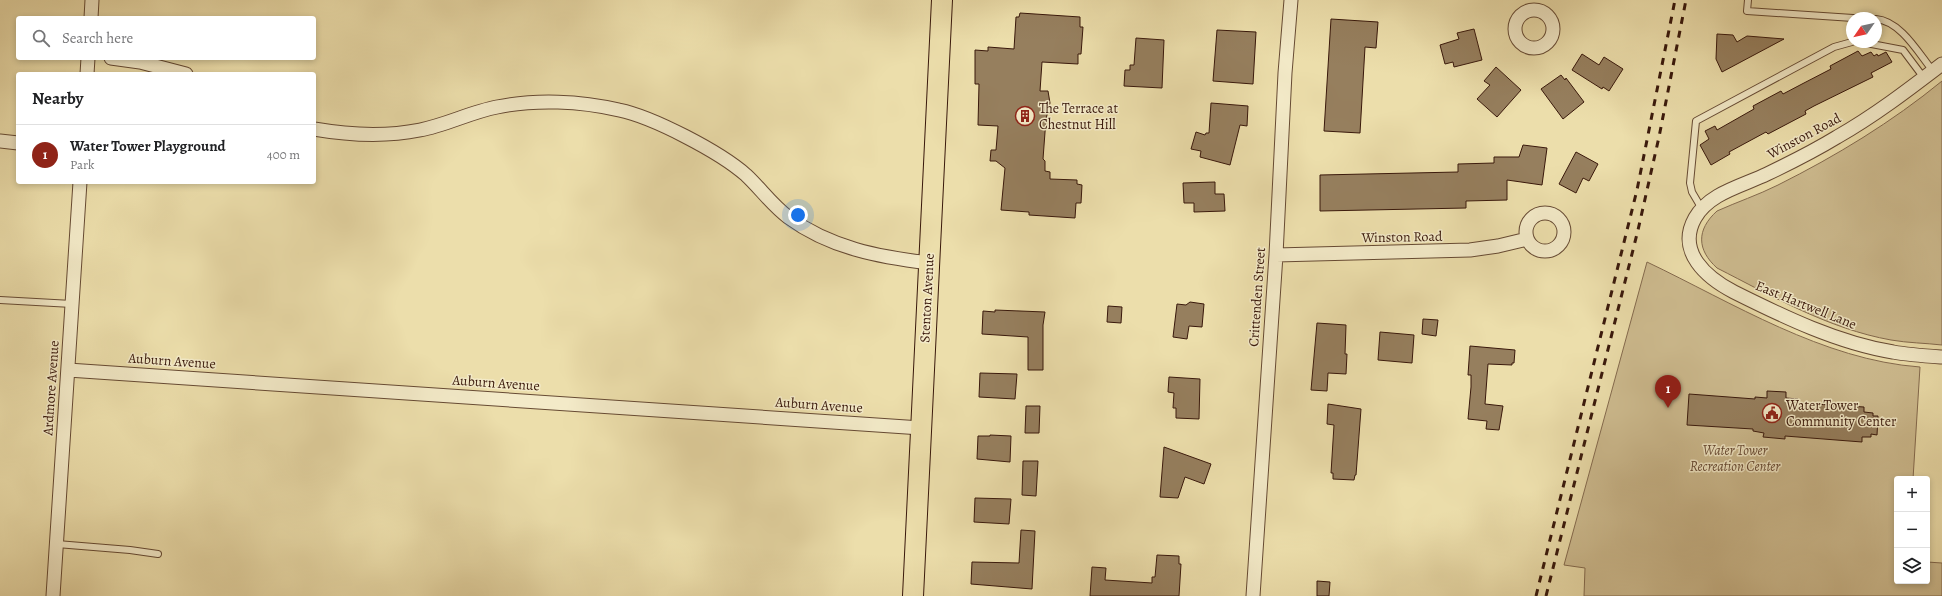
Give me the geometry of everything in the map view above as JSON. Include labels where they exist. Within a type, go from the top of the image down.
[{"type":"main road","name":"Stenton Avenue","points":[[913,596],[942,0]]},
{"type":"street","points":[[91,16],[92,0]]},
{"type":"street","name":"Crittenden Street","points":[[1253,596],[1276,255],[1287,0]]},
{"type":"street","points":[[87,72],[88,60]]},
{"type":"street","points":[[126,60],[140,62],[178,72]]},
{"type":"street","name":"Winston Road","points":[[1690,236],[1691,225],[1702,209],[1718,196],[1788,164],[1836,138],[1892,102],[1933,71]]},
{"type":"street","points":[[316,130],[355,134],[394,133],[421,130],[496,107],[542,102],[570,103],[620,110],[661,125],[717,155],[745,175],[788,217],[830,241],[863,253],[929,263]]},
{"type":"street","points":[[0,142],[16,143]]},
{"type":"street","name":"Ardmore Avenue","points":[[53,596],[80,184]]},
{"type":"street","name":"East Hartwell Lane","points":[[1690,236],[1693,257],[1706,274],[1726,288],[1764,307],[1806,325],[1858,343],[1892,352],[1942,357]]},
{"type":"street","name":"Winston Road","points":[[1276,255],[1470,250],[1498,246],[1527,239]]},
{"type":"street","name":"Auburn Avenue","points":[[68,370],[921,428]]},
{"type":"lane","points":[[1748,0],[1747,11],[1846,17]]},
{"type":"lane","points":[[1882,20],[1888,22],[1896,28],[1933,71]]},
{"type":"lane","points":[[1702,209],[1692,192],[1690,183],[1694,127],[1696,121],[1699,118],[1834,47],[1846,43]]},
{"type":"lane","points":[[1882,46],[1903,50],[1933,71]]},
{"type":"lane","points":[[0,300],[72,304]]},
{"type":"lane","points":[[57,544],[130,550],[158,554]]},
{"type":"green space","points":[[1942,81],[1942,345],[1891,340],[1845,328],[1823,320],[1780,300],[1717,268],[1710,261],[1703,247],[1702,233],[1705,225],[1717,211],[1778,185],[1863,138]]},
{"type":"green space","name":"Water Tower Recreation Center","points":[[1647,262],[1779,327],[1814,342],[1884,362],[1920,367],[1913,476],[1894,476],[1894,584],[1930,584],[1930,562],[1942,563],[1942,596],[1584,596],[1585,568],[1564,565]]},
{"type":"building","name":"The Terrace at Chestnut Hill","points":[[1020,13],[1080,17],[1080,27],[1083,27],[1081,54],[1078,54],[1078,64],[1042,62],[1040,91],[1048,91],[1050,103],[1046,119],[1043,159],[1045,161],[1045,171],[1050,172],[1050,179],[1077,180],[1077,184],[1082,185],[1081,203],[1076,203],[1075,218],[1029,215],[1029,212],[1001,210],[1005,168],[996,161],[990,161],[991,150],[996,150],[998,126],[978,125],[979,84],[975,84],[975,50],[988,51],[988,47],[1014,49],[1016,17],[1019,17]]},
{"type":"building","points":[[1331,19],[1378,22],[1376,48],[1365,47],[1360,133],[1324,131]]},
{"type":"building","points":[[1474,29],[1482,60],[1454,67],[1453,62],[1445,64],[1440,45],[1459,39],[1457,33]]},
{"type":"building","points":[[1217,30],[1256,32],[1253,84],[1213,81]]},
{"type":"building","points":[[1717,34],[1733,35],[1737,42],[1747,36],[1784,39],[1722,72],[1716,59]]},
{"type":"building","points":[[1136,38],[1164,40],[1162,88],[1124,86],[1125,70],[1130,70],[1130,65],[1134,65]]},
{"type":"building","points":[[1858,51],[1862,56],[1871,52],[1874,56],[1877,54],[1878,56],[1886,52],[1892,62],[1871,73],[1873,77],[1814,106],[1805,111],[1806,114],[1768,134],[1766,132],[1729,152],[1730,154],[1711,165],[1700,145],[1709,139],[1705,131],[1715,126],[1717,130],[1754,109],[1753,106],[1781,91],[1783,94],[1831,69],[1830,66]]},
{"type":"building","points":[[1582,54],[1599,65],[1604,57],[1623,69],[1609,91],[1603,87],[1602,89],[1572,70]]},
{"type":"building","points":[[1496,67],[1521,90],[1497,117],[1477,99],[1490,85],[1484,81]]},
{"type":"building","points":[[1561,75],[1565,80],[1566,78],[1584,102],[1563,119],[1541,89]]},
{"type":"building","points":[[1211,103],[1248,106],[1247,126],[1240,125],[1230,165],[1200,157],[1201,151],[1191,149],[1196,132],[1205,135],[1206,133],[1209,133]]},
{"type":"building","points":[[1523,145],[1547,148],[1542,185],[1507,180],[1507,200],[1466,201],[1466,208],[1320,211],[1320,175],[1458,172],[1458,164],[1494,163],[1494,157],[1519,157]]},
{"type":"building","points":[[1576,152],[1598,164],[1589,181],[1583,178],[1576,193],[1559,184]]},
{"type":"building","points":[[1215,182],[1215,194],[1224,194],[1225,211],[1194,212],[1194,203],[1184,203],[1183,183]]},
{"type":"building","points":[[1190,302],[1204,304],[1202,327],[1189,326],[1187,339],[1173,337],[1177,304],[1186,305]]},
{"type":"building","points":[[1108,306],[1122,307],[1121,323],[1107,322]]},
{"type":"building","points":[[995,310],[1045,312],[1043,325],[1043,370],[1028,370],[1028,337],[982,334],[983,311],[995,312]]},
{"type":"building","points":[[1423,319],[1438,320],[1436,336],[1422,334]]},
{"type":"building","points":[[1317,323],[1346,325],[1346,374],[1328,373],[1327,391],[1311,390]]},
{"type":"building","points":[[1380,332],[1414,335],[1412,363],[1378,360]]},
{"type":"building","points":[[1470,346],[1515,350],[1514,363],[1512,363],[1512,365],[1488,364],[1485,404],[1503,406],[1499,430],[1486,429],[1487,421],[1468,419],[1471,387],[1471,375],[1468,375]]},
{"type":"building","points":[[980,373],[1017,374],[1015,399],[979,397]]},
{"type":"building","points":[[1169,377],[1200,379],[1199,419],[1176,418],[1176,408],[1173,408],[1174,393],[1168,392]]},
{"type":"building","name":"Water Tower Recreation Center","points":[[1767,391],[1786,392],[1786,398],[1798,399],[1798,403],[1864,407],[1864,412],[1873,413],[1873,416],[1878,416],[1877,435],[1871,434],[1871,437],[1862,437],[1862,442],[1785,436],[1785,439],[1763,437],[1764,433],[1753,431],[1753,429],[1687,425],[1689,394],[1755,399],[1755,397],[1767,398]]},
{"type":"building","points":[[1328,404],[1361,409],[1356,475],[1354,480],[1333,479],[1333,473],[1331,473],[1334,425],[1327,424]]},
{"type":"building","points":[[1026,406],[1040,406],[1039,433],[1025,433]]},
{"type":"building","points":[[978,436],[1011,436],[1010,462],[977,459]]},
{"type":"building","points":[[1164,447],[1211,464],[1204,484],[1185,477],[1178,498],[1160,497]]},
{"type":"building","points":[[1023,461],[1038,461],[1036,496],[1022,495]]},
{"type":"building","points":[[975,498],[1011,499],[1009,524],[974,522]]},
{"type":"building","points":[[1021,530],[1035,531],[1032,589],[971,584],[972,562],[1019,563]]},
{"type":"building","points":[[1157,555],[1179,556],[1179,564],[1181,564],[1179,596],[1090,596],[1092,567],[1106,568],[1105,580],[1152,583],[1152,577],[1155,577]]},
{"type":"building","points":[[1317,581],[1330,582],[1329,596],[1317,596]]},
{"type":"railway","points":[[1536,596],[1637,190],[1675,0]]},
{"type":"railway","points":[[1546,596],[1638,230],[1659,137],[1686,0]]},
{"type":"place","name":"The Terrace at Chestnut Hill","points":[[1025,116]]},
{"type":"place","name":"Water Tower Playground","points":[[1668,408]]},
{"type":"place","name":"Water Tower Community Center","points":[[1772,413]]}]
